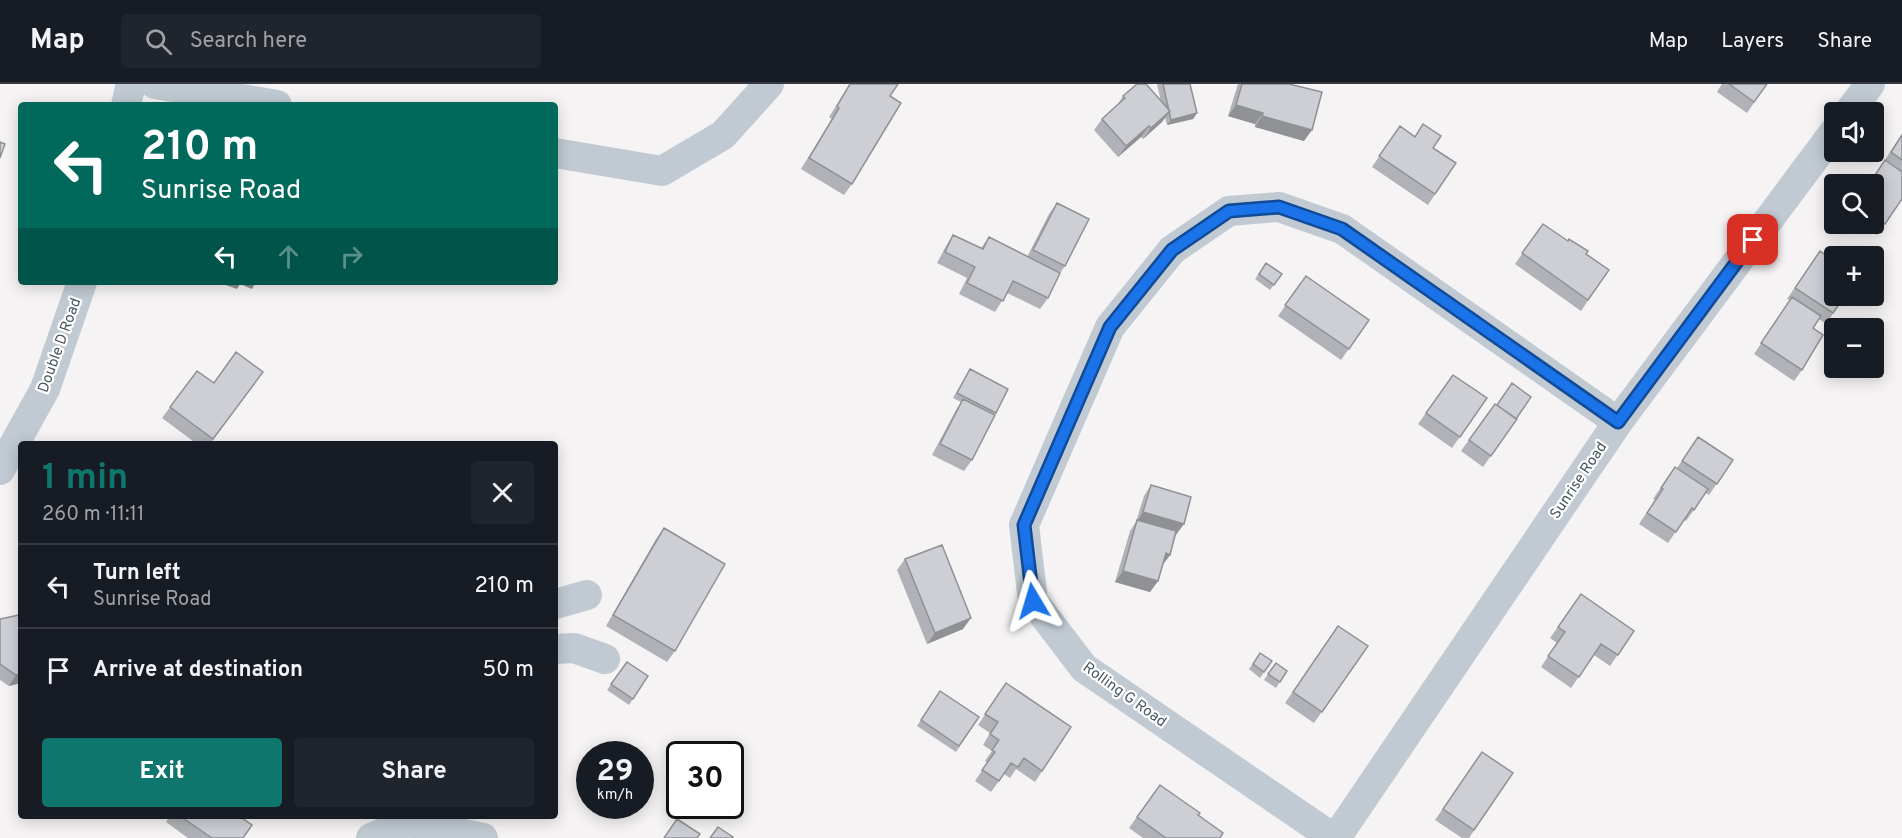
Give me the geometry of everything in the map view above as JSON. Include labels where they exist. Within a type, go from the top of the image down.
[{"type":"street","points":[[127,102],[131,84]]},
{"type":"street","points":[[154,84],[259,102]]},
{"type":"street","points":[[558,154],[662,171],[723,135],[769,84]]},
{"type":"street","points":[[1856,102],[1870,84]]},
{"type":"street","name":"Sunrise Road","points":[[1335,838],[1618,422],[1824,145]]},
{"type":"street","name":"Rolling G Road","points":[[1335,838],[1084,668],[1033,601],[1024,525],[1110,327],[1172,250],[1229,211],[1279,207],[1342,229],[1618,422]]},
{"type":"street","name":"Double D Road","points":[[0,470],[45,388],[81,285]]},
{"type":"street","points":[[558,603],[587,594]]},
{"type":"street","points":[[558,649],[574,648],[606,659]]},
{"type":"street","points":[[371,838],[408,822],[478,830]]},
{"type":"building","points":[[850,84],[898,84],[890,96],[901,103],[852,184],[809,158],[839,108],[837,106]]},
{"type":"building","points":[[1137,84],[1146,84],[1170,111],[1126,146],[1102,119]]},
{"type":"building","points":[[1163,84],[1190,84],[1197,113],[1171,120]]},
{"type":"building","points":[[1242,84],[1289,84],[1322,92],[1312,130],[1262,116],[1263,113],[1236,105]]},
{"type":"building","points":[[1729,84],[1767,84],[1754,102]]},
{"type":"building","points":[[1423,124],[1441,136],[1433,148],[1456,163],[1435,194],[1379,156],[1400,126],[1415,137]]},
{"type":"building","points":[[1902,135],[1902,160],[1891,152]]},
{"type":"building","points":[[0,142],[5,144],[0,158]]},
{"type":"building","points":[[1884,162],[1902,172],[1902,199],[1885,224],[1884,174],[1876,174]]},
{"type":"building","points":[[1057,203],[1089,219],[1065,266],[1033,250]]},
{"type":"building","points":[[1543,224],[1588,251],[1586,254],[1609,270],[1588,300],[1522,253]]},
{"type":"building","points":[[953,235],[983,249],[989,237],[1060,273],[1048,298],[1013,281],[1003,301],[967,283],[975,267],[945,252]]},
{"type":"building","points":[[1820,251],[1824,254],[1824,306],[1838,306],[1833,313],[1795,288]]},
{"type":"building","points":[[1266,263],[1282,274],[1274,285],[1259,274]]},
{"type":"building","points":[[1306,276],[1369,320],[1349,349],[1285,305]]},
{"type":"building","points":[[1792,297],[1821,316],[1813,328],[1823,335],[1802,370],[1761,343]]},
{"type":"building","points":[[236,352],[263,372],[213,439],[170,407],[197,371],[214,383]]},
{"type":"building","points":[[970,369],[1008,389],[996,413],[957,393]]},
{"type":"building","points":[[1453,375],[1487,398],[1460,437],[1426,413]]},
{"type":"building","points":[[1512,383],[1531,397],[1516,419],[1497,405]]},
{"type":"building","points":[[963,399],[995,415],[972,460],[940,444]]},
{"type":"building","points":[[1495,404],[1517,419],[1491,456],[1469,440]]},
{"type":"building","points":[[1698,437],[1733,460],[1717,484],[1682,461]]},
{"type":"building","points":[[1675,467],[1708,489],[1676,532],[1647,513]]},
{"type":"building","points":[[1151,485],[1191,497],[1184,524],[1143,512]]},
{"type":"building","points":[[1137,520],[1176,531],[1170,555],[1166,553],[1158,581],[1123,571]]},
{"type":"building","points":[[664,528],[725,564],[675,651],[613,615]]},
{"type":"building","points":[[942,545],[971,618],[935,633],[905,559]]},
{"type":"building","points":[[1581,594],[1634,631],[1618,655],[1601,644],[1579,677],[1548,656],[1565,632],[1558,627]]},
{"type":"building","points":[[18,615],[18,675],[0,664],[0,619]]},
{"type":"building","points":[[1338,626],[1368,646],[1322,712],[1293,692]]},
{"type":"building","points":[[1260,653],[1272,661],[1264,672],[1253,664]]},
{"type":"building","points":[[627,662],[648,676],[633,699],[611,684]]},
{"type":"building","points":[[1276,663],[1287,671],[1280,682],[1268,674]]},
{"type":"building","points":[[1006,683],[1071,727],[1042,771],[1024,758],[1018,767],[1011,763],[999,781],[982,770],[995,752],[992,750],[999,740],[990,734],[998,722],[985,714]]},
{"type":"building","points":[[940,691],[979,717],[959,746],[921,720]]},
{"type":"building","points":[[1482,752],[1513,773],[1474,830],[1443,809]]},
{"type":"building","points":[[1160,785],[1200,813],[1198,815],[1223,833],[1220,838],[1166,838],[1137,817]]},
{"type":"building","points":[[184,819],[243,819],[252,825],[243,838],[212,838]]},
{"type":"building","points":[[677,819],[700,834],[697,838],[664,838]]},
{"type":"building","points":[[718,827],[733,837],[710,838]]},
{"type":"route","points":[[1033,601],[1024,525],[1110,327],[1172,250],[1229,211],[1279,207],[1342,229],[1618,422],[1753,240]]}]
